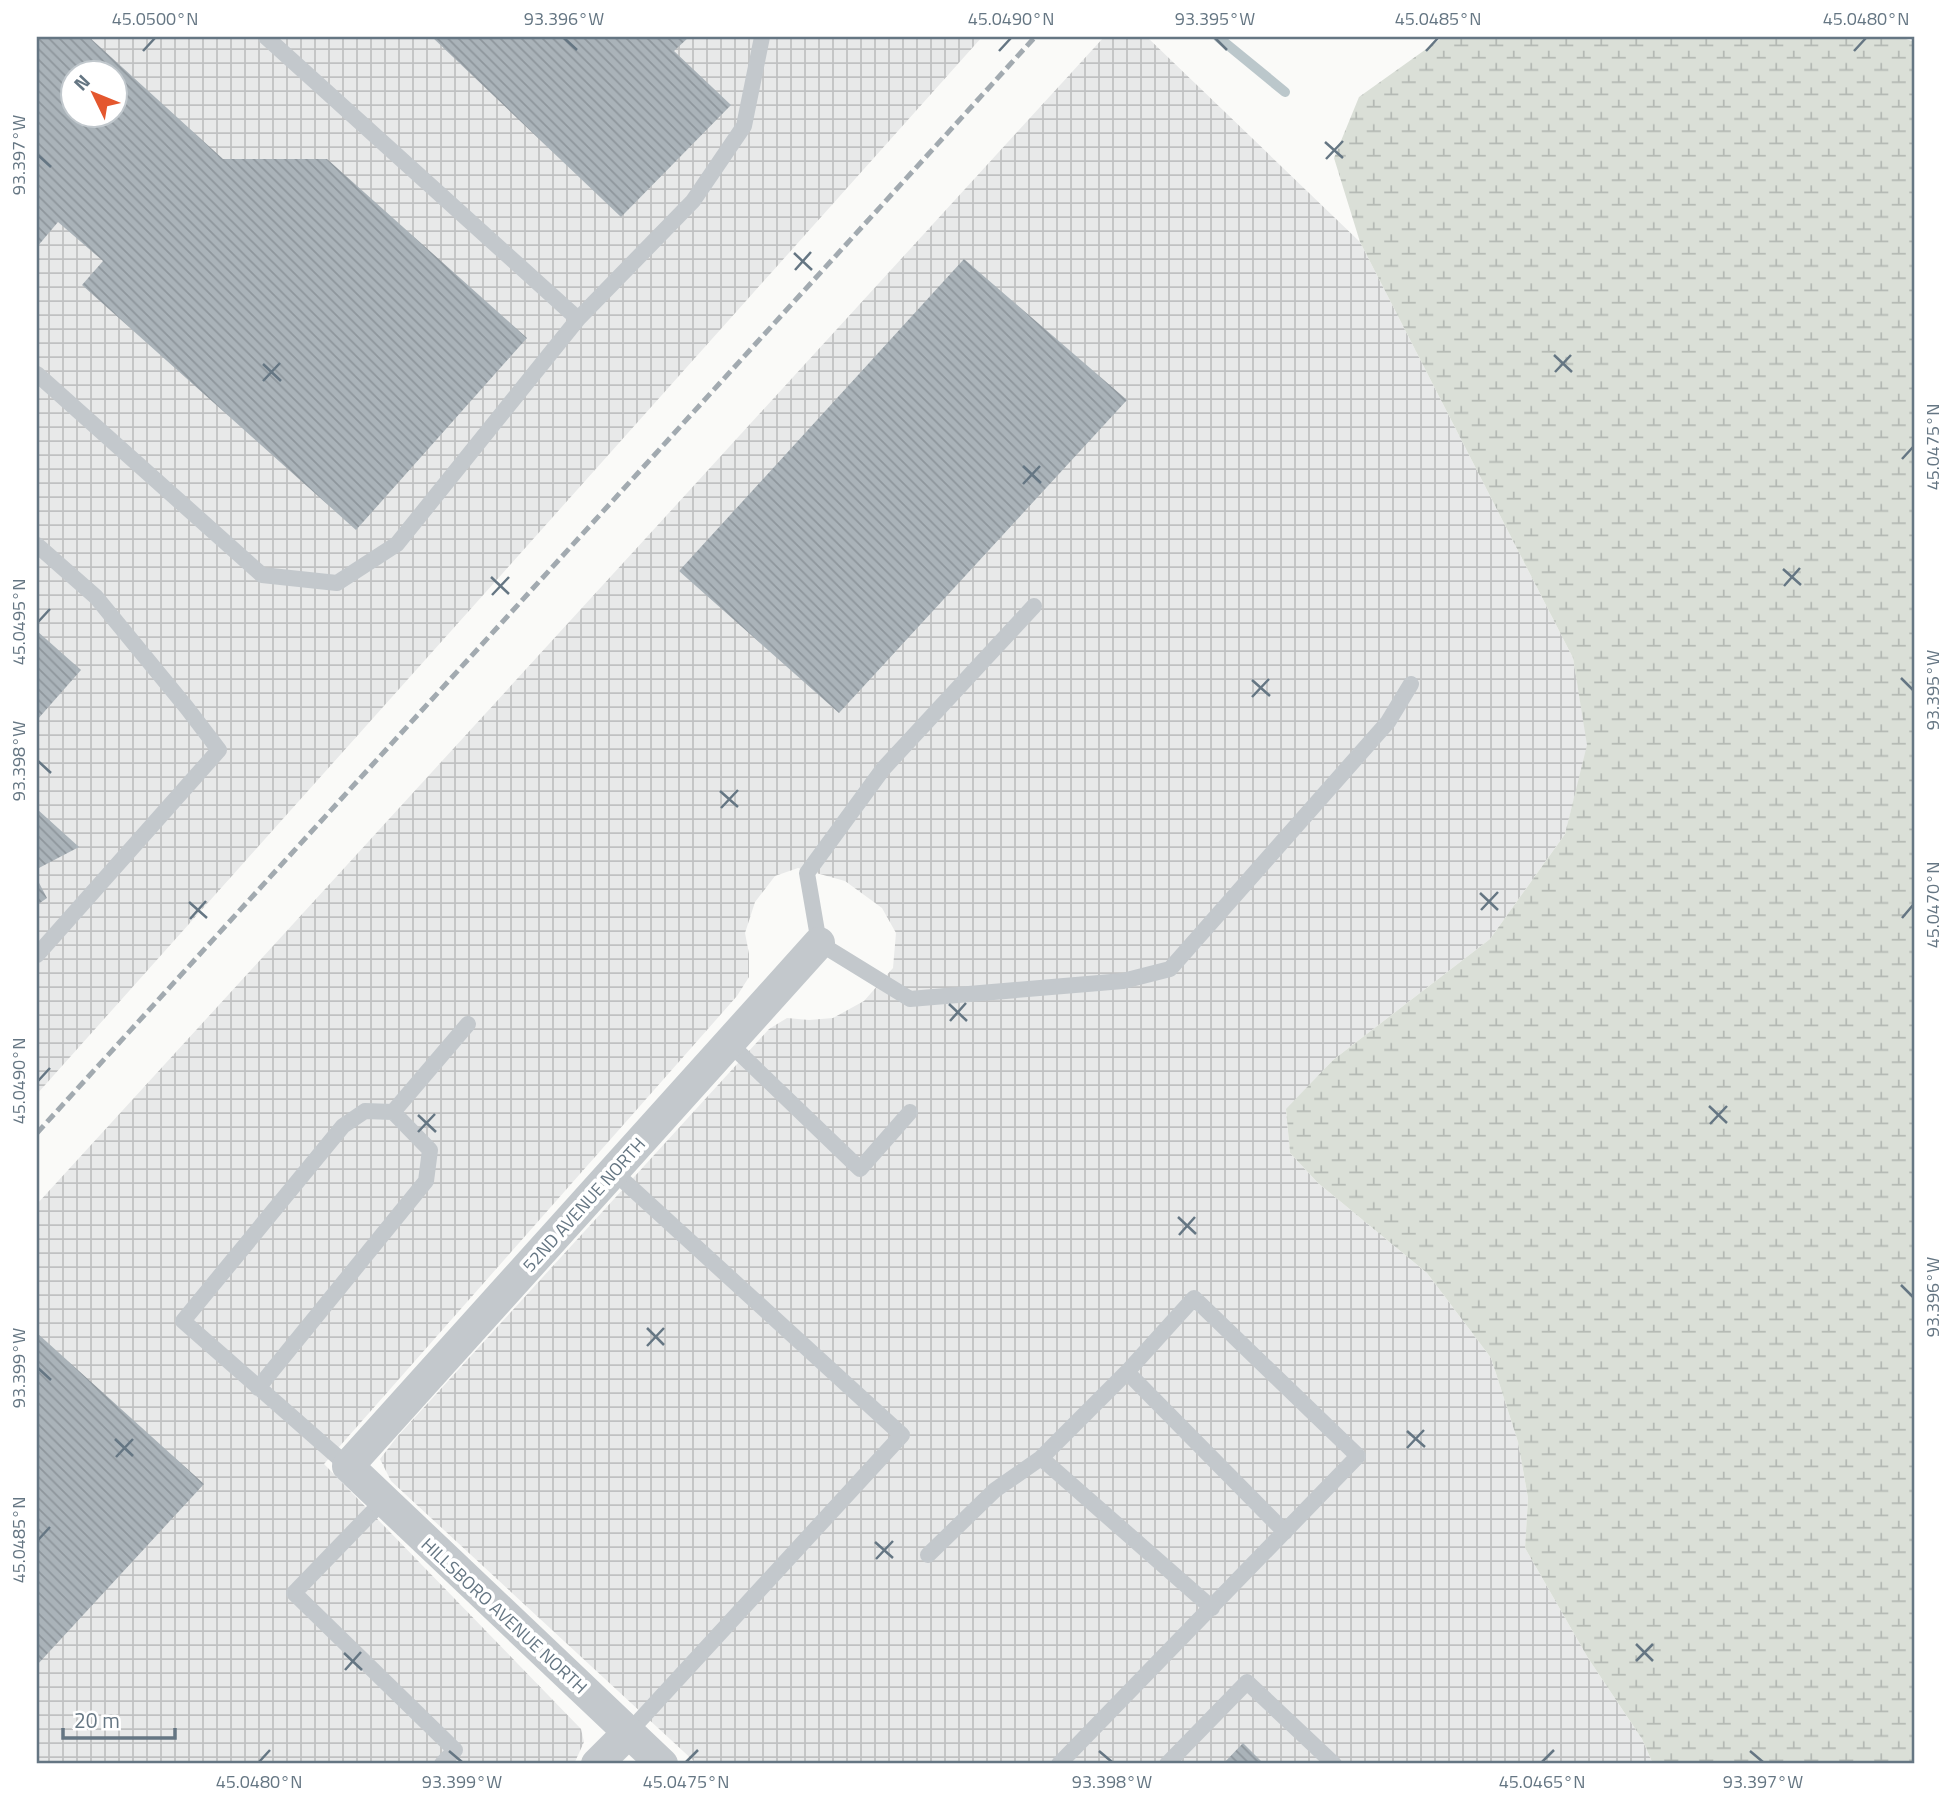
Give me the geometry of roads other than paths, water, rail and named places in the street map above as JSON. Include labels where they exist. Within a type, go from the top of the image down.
[{"type":"street","name":"52ND AVENUE NORTH","points":[[348,1466],[820,943]]},
{"type":"street","name":"HILLSBORO AVENUE NORTH","points":[[348,1466],[662,1764]]},
{"type":"street","points":[[597,1764],[628,1733]]},
{"type":"lane","points":[[266,37],[579,319]]},
{"type":"lane","points":[[37,374],[262,575],[337,583],[397,544],[579,319],[692,201],[744,126],[762,37]]},
{"type":"lane","points":[[37,545],[96,597],[219,750],[37,955]]},
{"type":"lane","points":[[1034,606],[884,769],[807,873],[820,943],[910,999],[1123,981],[1170,969],[1388,722],[1410,684]]},
{"type":"lane","points":[[393,1112],[468,1024]]},
{"type":"lane","points":[[729,1043],[859,1168],[910,1112]]},
{"type":"lane","points":[[258,1388],[426,1181],[430,1150],[393,1112],[365,1111],[343,1126],[183,1321],[258,1388],[348,1466]]},
{"type":"lane","points":[[614,1172],[902,1435],[628,1733]]},
{"type":"lane","points":[[928,1555],[995,1490],[1041,1458],[1127,1372],[1194,1298],[1359,1455],[1059,1764]]},
{"type":"lane","points":[[1127,1372],[1285,1532]]},
{"type":"lane","points":[[1041,1458],[1212,1608]]},
{"type":"lane","points":[[383,1501],[294,1593],[455,1750],[442,1764]]},
{"type":"lane","points":[[1167,1764],[1247,1682],[1334,1764]]},
{"type":"waterway","points":[[1218,37],[1285,92]]},
{"type":"railway","points":[[37,1133],[1035,37]]}]
